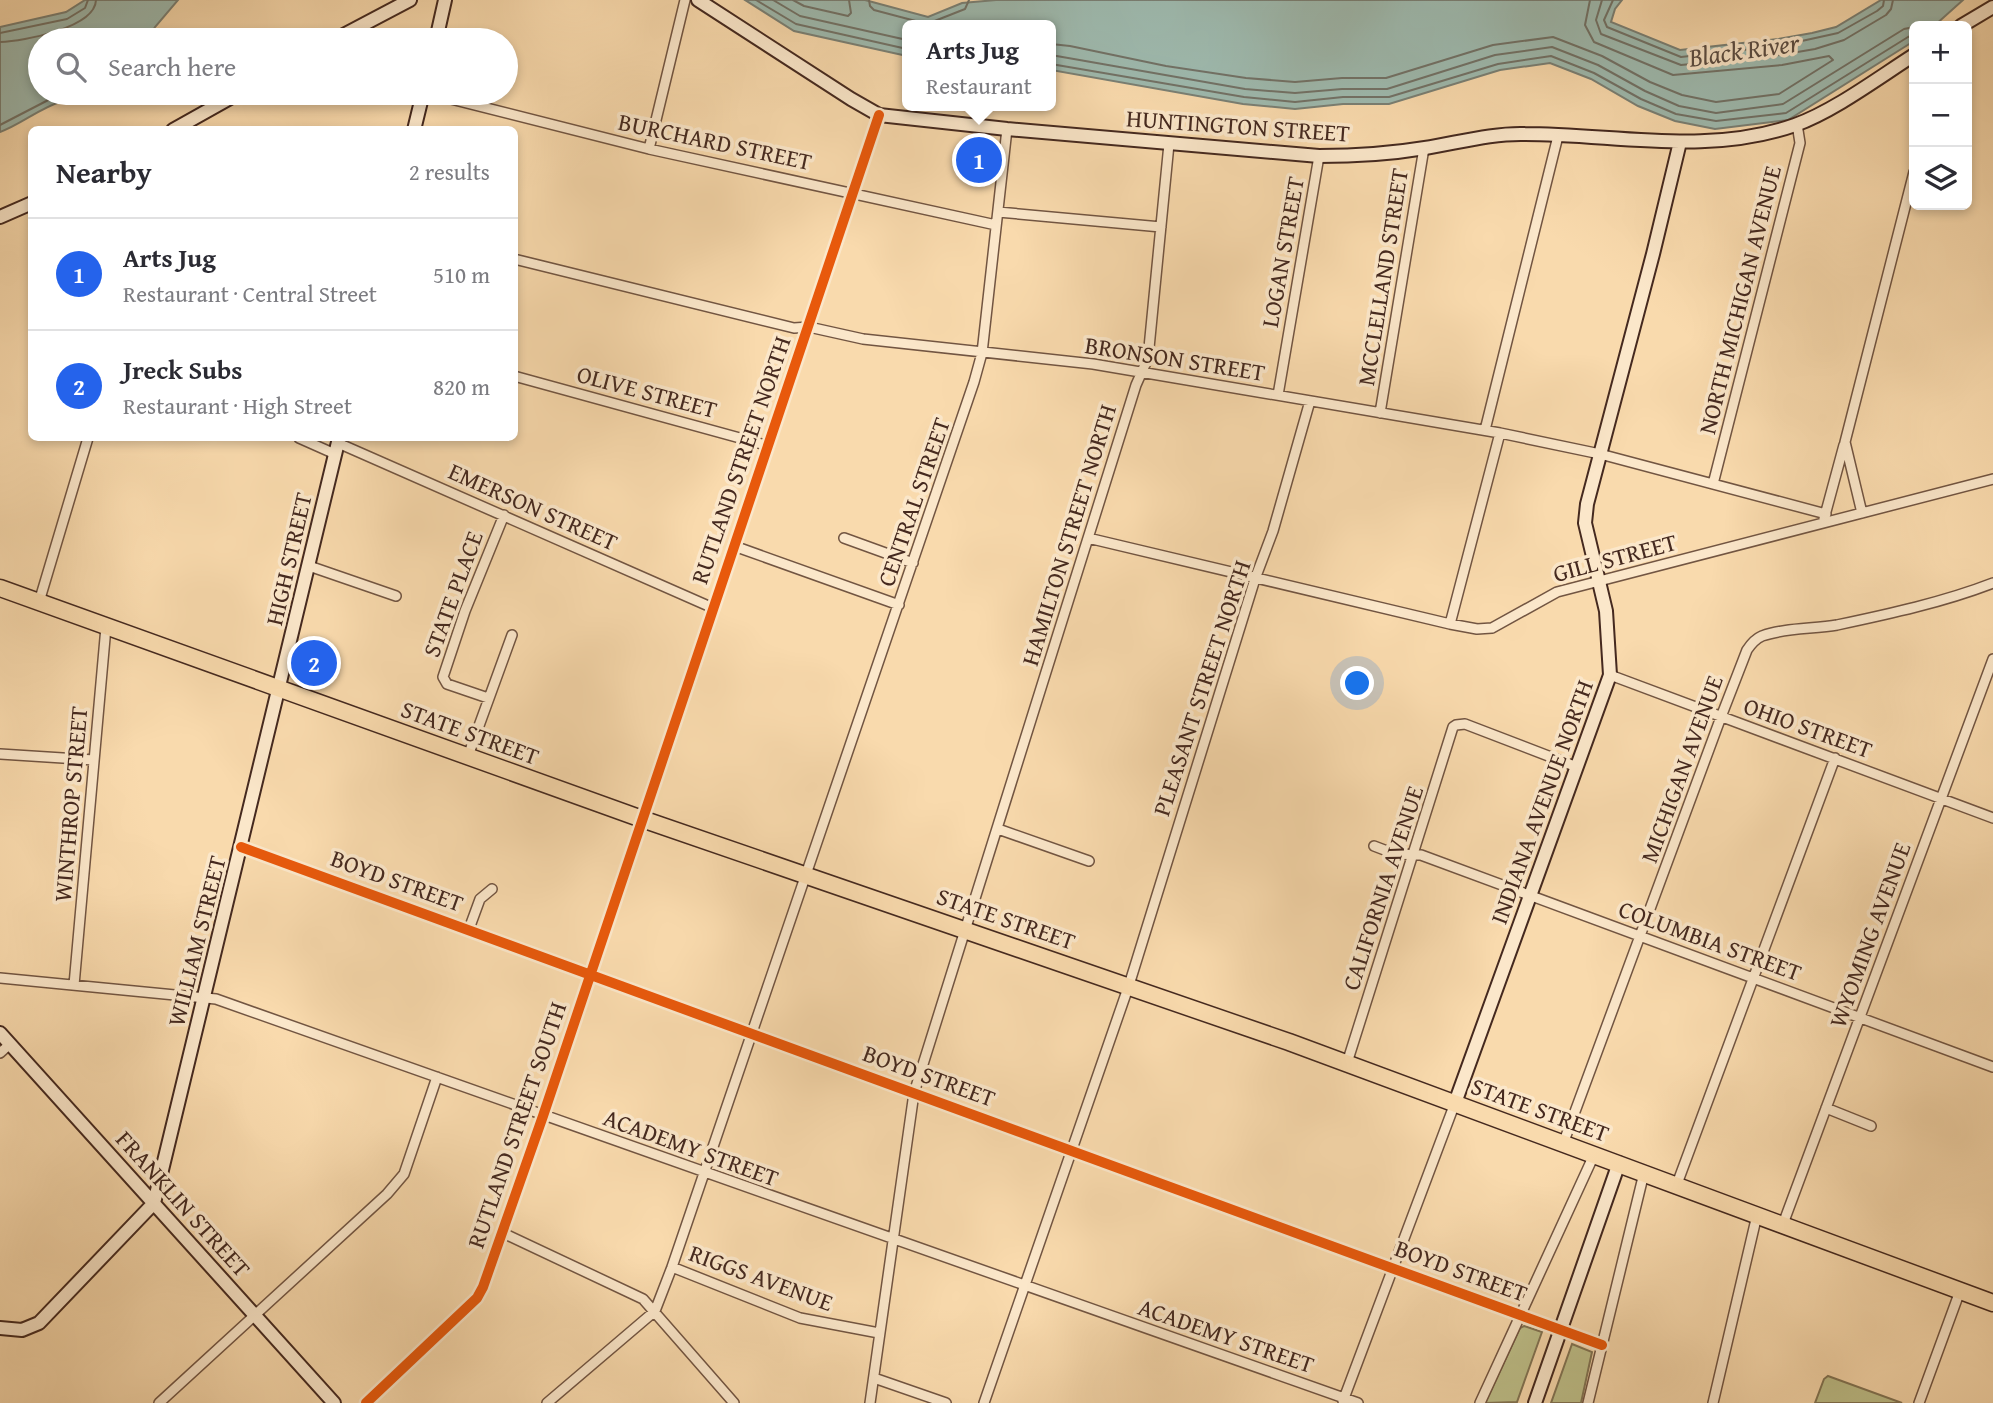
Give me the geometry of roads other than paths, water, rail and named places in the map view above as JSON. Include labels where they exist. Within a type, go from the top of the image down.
[{"type":"highway","name":"STATE STREET","points":[[0,588],[642,819],[1129,985],[1347,1063],[1993,1303]]},
{"type":"street","points":[[357,28],[410,0]]},
{"type":"street","points":[[439,28],[445,0]]},
{"type":"street","points":[[649,149],[685,0]]},
{"type":"street","name":"HUNTINGTON STREET","points":[[698,0],[879,115],[1319,156],[1367,156],[1524,134],[1680,142],[1728,140],[1797,124],[1822,112],[1909,58]]},
{"type":"street","points":[[1969,21],[1993,7]]},
{"type":"street","points":[[180,126],[218,105]]},
{"type":"street","points":[[415,126],[421,105]]},
{"type":"street","name":"BURCHARD STREET","points":[[473,105],[649,149],[996,225]]},
{"type":"street","name":"RUTLAND STREET NORTH","points":[[642,819],[879,115]]},
{"type":"street","name":"NORTH MICHIGAN AVENUE","points":[[1713,484],[1800,143],[1797,124]]},
{"type":"street","name":"CENTRAL STREET","points":[[655,1311],[753,1034],[974,383],[982,353],[1007,129]]},
{"type":"street","points":[[1485,430],[1558,136]]},
{"type":"street","name":"INDIANA AVENUE NORTH","points":[[1455,1103],[1610,675],[1606,611],[1585,523],[1587,504],[1680,142]]},
{"type":"street","name":"HAMILTON STREET NORTH","points":[[870,1403],[914,1093],[1136,385],[1148,358],[1169,144]]},
{"type":"street","name":"MCCLELLAND STREET","points":[[1380,413],[1424,148]]},
{"type":"street","name":"LOGAN STREET","points":[[1278,396],[1319,156]]},
{"type":"street","points":[[1823,524],[1909,192]]},
{"type":"street","points":[[0,217],[28,205]]},
{"type":"street","points":[[998,212],[1161,227]]},
{"type":"street","name":"BRONSON STREET","points":[[518,261],[794,328],[809,327],[863,339],[1093,364],[1485,430],[1600,454],[1826,514]]},
{"type":"street","name":"OLIVE STREET","points":[[518,377],[769,446]]},
{"type":"street","name":"PLEASANT STREET NORTH","points":[[984,1403],[1129,985],[1255,579],[1273,531],[1310,401]]},
{"type":"street","points":[[1450,624],[1500,433]]},
{"type":"street","points":[[39,602],[87,441]]},
{"type":"street","name":"EMERSON STREET","points":[[315,441],[337,445],[504,515],[713,608]]},
{"type":"street","points":[[1845,442],[1862,513]]},
{"type":"street","name":"HIGH STREET","points":[[279,689],[337,445]]},
{"type":"street","name":"GILL STREET","points":[[1088,538],[1477,629],[1492,628],[1556,592],[1993,479]]},
{"type":"street","name":"STATE PLACE","points":[[488,698],[447,684],[443,677],[465,611],[504,515]]},
{"type":"street","points":[[844,538],[913,564]]},
{"type":"street","points":[[734,546],[899,605]]},
{"type":"street","points":[[309,566],[396,596]]},
{"type":"street","name":"MICHIGAN AVENUE","points":[[1563,1144],[1721,717],[1747,650],[1753,642],[1762,636],[1836,625],[1968,592],[1993,583]]},
{"type":"street","name":"WINTHROP STREET","points":[[74,985],[106,627]]},
{"type":"street","points":[[468,756],[512,635]]},
{"type":"street","name":"WYOMING AVENUE","points":[[1783,1224],[1993,659]]},
{"type":"street","name":"OHIO STREET","points":[[1610,675],[1993,818]]},
{"type":"street","name":"WILLIAM STREET","points":[[154,1203],[279,689]]},
{"type":"street","name":"CALIFORNIA AVENUE","points":[[1347,1063],[1456,725],[1465,724],[1577,767]]},
{"type":"street","points":[[0,754],[94,760]]},
{"type":"street","points":[[1677,1184],[1835,758]]},
{"type":"street","name":"RUTLAND STREET SOUTH","points":[[366,1403],[477,1298],[483,1287],[642,819]]},
{"type":"street","points":[[998,829],[1089,861]]},
{"type":"street","name":"COLUMBIA STREET","points":[[1374,846],[1413,855],[1531,895],[1993,1067]]},
{"type":"street","name":"BOYD STREET","points":[[242,847],[1602,1345]]},
{"type":"street","points":[[469,929],[481,899],[492,888]]},
{"type":"street","name":"ACADEMY STREET","points":[[0,978],[205,997],[437,1077],[1343,1401],[1359,1403]]},
{"type":"street","name":"FRANKLIN STREET","points":[[0,1033],[5,1049],[154,1203],[334,1403]]},
{"type":"street","points":[[159,1403],[387,1194],[404,1174],[437,1077]]},
{"type":"street","points":[[1343,1401],[1455,1103]]},
{"type":"street","points":[[1826,1108],[1871,1126]]},
{"type":"street","points":[[1479,1403],[1594,1155]]},
{"type":"street","points":[[1535,1403],[1619,1163]]},
{"type":"street","points":[[1588,1403],[1644,1172]]},
{"type":"street","points":[[0,1328],[22,1330],[39,1324],[154,1203]]},
{"type":"street","points":[[1713,1403],[1757,1215]]},
{"type":"street","points":[[503,1233],[643,1300],[734,1403]]},
{"type":"street","name":"RIGGS AVENUE","points":[[672,1267],[800,1318],[879,1333]]},
{"type":"street","points":[[1919,1403],[1960,1290]]},
{"type":"street","points":[[547,1403],[655,1311]]},
{"type":"street","points":[[874,1378],[946,1403]]},
{"type":"water","points":[[85,0],[178,0],[154,28],[28,28],[28,105],[52,105],[0,132],[0,27],[66,12]]},
{"type":"water","name":"Black River","points":[[745,0],[865,0],[928,17],[962,3],[996,0],[1622,0],[1615,9],[1611,22],[1680,50],[1812,33],[1836,27],[1881,0],[1963,0],[1940,21],[1909,21],[1909,44],[1788,120],[1715,129],[1675,121],[1638,106],[1591,79],[1550,63],[1500,70],[1389,104],[1343,104],[1295,109],[1243,104],[1056,71],[1056,20],[902,20],[902,55],[794,31]]},
{"type":"place","name":"Arts Jug","points":[[979,160]]},
{"type":"place","name":"Jreck Subs","points":[[314,663]]}]
